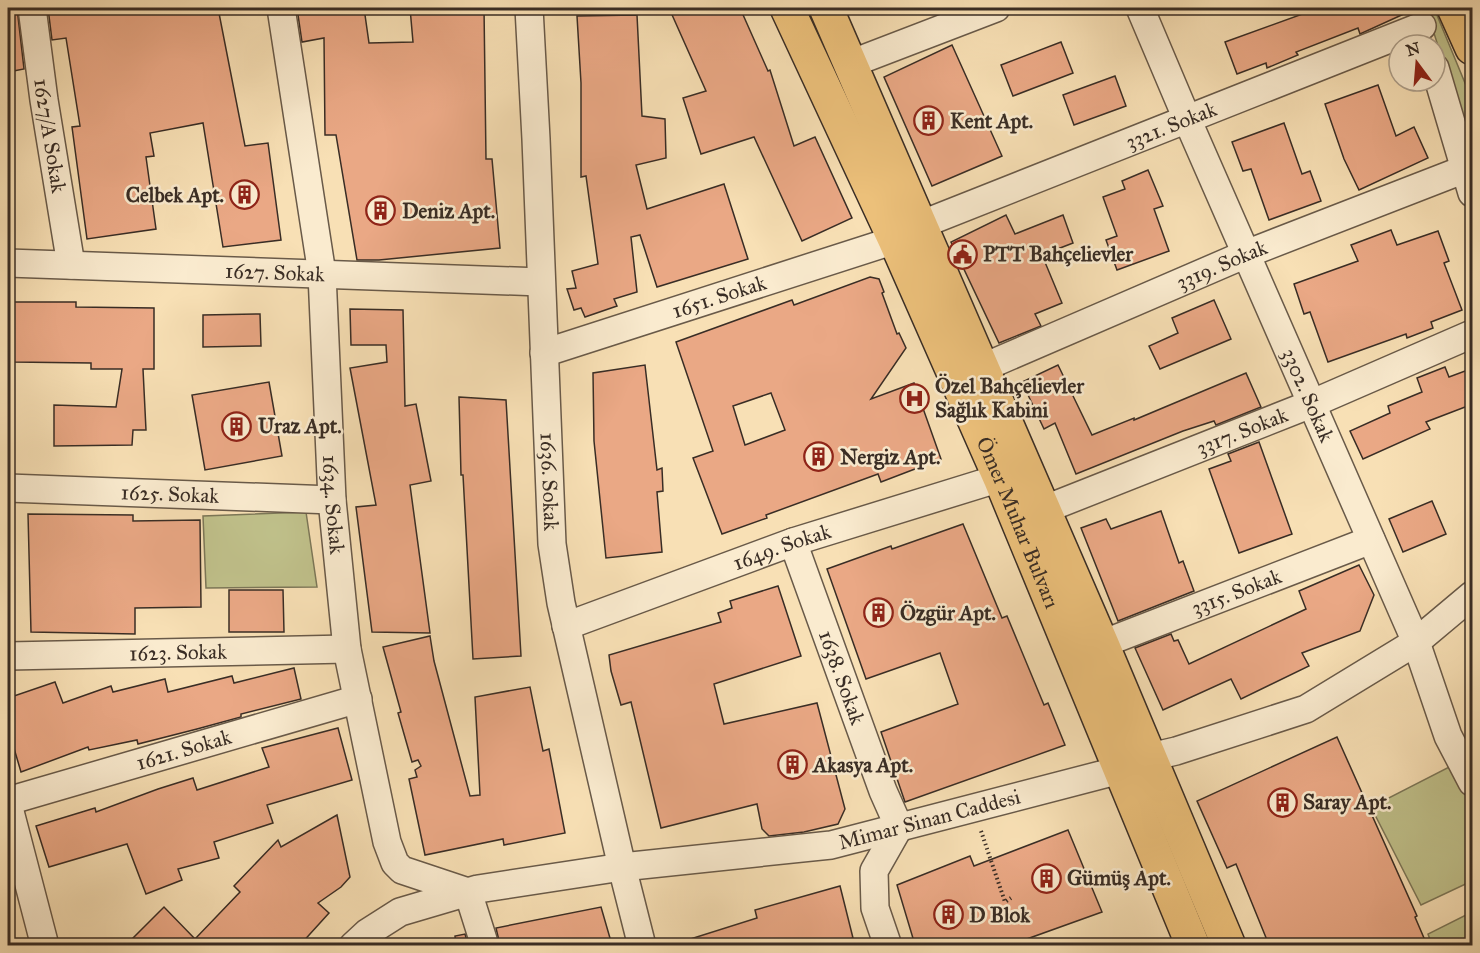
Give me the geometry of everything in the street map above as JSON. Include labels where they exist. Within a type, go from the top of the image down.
[{"type":"main road","name":"Ömer Muhar Bulvarı","points":[[787,8],[982,368],[1229,945]]},
{"type":"main road","name":"Ömer Muhar Bulvarı","points":[[825,8],[850,64],[907,232],[1000,478],[1193,945]]},
{"type":"main road","points":[[1454,8],[1473,48]]},
{"type":"street","name":"1627/A Sokak","points":[[32,8],[44,100],[71,265]]},
{"type":"street","name":"1634. Sokak","points":[[281,8],[322,274],[332,500],[347,649],[387,842],[395,863],[402,870],[468,892]]},
{"type":"street","name":"1636. Sokak","points":[[529,8],[552,544],[566,626],[642,945]]},
{"type":"street","points":[[850,64],[996,8]]},
{"type":"street","name":"3302. Sokak","points":[[1140,8],[1416,642],[1448,736],[1473,782]]},
{"type":"street","name":"3321. Sokak","points":[[907,232],[1423,26]]},
{"type":"street","points":[[1443,93],[1469,181]]},
{"type":"street","name":"3319. Sokak","points":[[982,368],[1246,254],[1469,181]]},
{"type":"street","name":"1651. Sokak","points":[[544,353],[907,232]]},
{"type":"street","name":"1627. Sokak","points":[[8,263],[541,282]]},
{"type":"street","name":"3317. Sokak","points":[[1043,510],[1311,404],[1473,334]]},
{"type":"street","name":"1649. Sokak","points":[[566,626],[793,542],[1000,478]]},
{"type":"street","name":"1625. Sokak","points":[[8,488],[332,500]]},
{"type":"street","name":"3315. Sokak","points":[[1102,644],[1371,540]]},
{"type":"street","name":"1638. Sokak","points":[[793,542],[898,827]]},
{"type":"street","name":"Mimar Sinan Caddesi","points":[[353,945],[400,912],[468,892],[622,867],[831,844],[1120,770],[1150,757],[1176,751],[1306,709],[1416,642],[1473,595]]},
{"type":"street","name":"1623. Sokak","points":[[8,656],[347,649]]},
{"type":"street","name":"1621. Sokak","points":[[8,802],[358,699]]},
{"type":"street","points":[[8,802],[45,945]]},
{"type":"street","points":[[888,945],[875,908],[874,871],[898,827]]},
{"type":"street","points":[[468,892],[485,945]]},
{"type":"path","points":[[974,808],[1005,902],[1011,898]]},
{"type":"green space","points":[[1426,8],[1434,8],[1444,33],[1434,33]]},
{"type":"green space","points":[[1447,39],[1472,100],[1472,153],[1447,74]]},
{"type":"green space","points":[[306,512],[317,587],[206,588],[203,516]]},
{"type":"green space","points":[[1455,764],[1472,804],[1472,881],[1421,905],[1371,807]]},
{"type":"green space","points":[[1472,912],[1472,945],[1432,945],[1428,934]]},
{"type":"building","points":[[8,8],[17,8],[24,69],[8,72]]},
{"type":"building","points":[[48,8],[218,8],[245,146],[268,143],[281,240],[223,247],[203,123],[150,133],[154,156],[146,157],[156,229],[87,239],[72,127],[80,126],[66,38],[52,40]]},
{"type":"building","points":[[297,8],[364,8],[369,43],[413,42],[410,8],[484,8],[486,159],[492,159],[500,248],[379,260],[357,260],[336,135],[325,135],[324,38],[302,42]]},
{"type":"building","points":[[669,8],[740,8],[768,71],[770,70],[794,146],[815,137],[852,218],[802,241],[754,137],[701,154],[683,98],[706,91]]},
{"type":"building","points":[[1319,8],[1417,8],[1360,34],[1358,28],[1296,52],[1298,55],[1267,68],[1266,63],[1237,74],[1225,42]]},
{"type":"building","points":[[637,15],[642,116],[665,119],[666,158],[636,165],[647,209],[724,184],[748,259],[657,287],[640,235],[631,237],[637,292],[614,299],[617,306],[585,317],[581,308],[574,310],[567,289],[576,288],[572,271],[598,264],[586,176],[581,177],[581,83],[577,16]]},
{"type":"building","points":[[1061,42],[1073,73],[1013,96],[1001,65]]},
{"type":"building","name":"Kent Apt.","points":[[952,45],[1002,156],[932,186],[884,77]]},
{"type":"building","points":[[1115,76],[1126,106],[1074,125],[1063,95]]},
{"type":"building","points":[[1378,85],[1396,136],[1414,127],[1428,158],[1359,190],[1344,159],[1325,104]]},
{"type":"building","points":[[1284,123],[1302,174],[1310,171],[1321,201],[1269,220],[1251,169],[1243,171],[1232,142]]},
{"type":"building","points":[[1148,170],[1163,206],[1154,209],[1169,251],[1117,270],[1106,240],[1117,236],[1103,197],[1125,189],[1122,181]]},
{"type":"building","points":[[1006,215],[1015,234],[1063,215],[1073,243],[1042,255],[1062,303],[1035,314],[1041,326],[999,343],[951,242]]},
{"type":"building","points":[[1391,230],[1397,245],[1438,231],[1449,261],[1444,263],[1462,310],[1431,322],[1433,328],[1407,338],[1406,334],[1328,362],[1310,312],[1304,314],[1294,284],[1358,261],[1351,245]]},
{"type":"building","points":[[870,277],[879,279],[897,334],[899,333],[906,348],[871,399],[914,383],[941,459],[881,482],[878,474],[766,515],[767,518],[722,534],[693,458],[713,451],[676,342],[792,300],[794,305]],"holes":[[[771,393],[785,430],[745,445],[733,406]]]},
{"type":"building","points":[[1214,300],[1231,339],[1160,369],[1149,346],[1178,333],[1172,318]]},
{"type":"building","points":[[14,302],[76,302],[76,307],[154,308],[154,369],[143,369],[146,430],[133,430],[132,445],[54,446],[54,405],[116,407],[122,369],[91,369],[91,363],[13,362]]},
{"type":"building","points":[[350,309],[403,310],[405,406],[416,404],[431,481],[410,485],[430,633],[372,632],[356,507],[376,505],[350,368],[387,362],[386,345],[351,345]]},
{"type":"building","points":[[260,314],[261,346],[203,347],[203,315]]},
{"type":"building","points":[[645,365],[657,470],[662,468],[663,491],[657,492],[662,552],[606,558],[594,441],[593,373]]},
{"type":"building","points":[[1058,365],[1092,435],[1246,373],[1261,407],[1216,425],[1214,421],[1183,431],[1076,474],[1055,423],[1044,429],[1022,382]]},
{"type":"building","points":[[1445,367],[1449,377],[1473,368],[1473,404],[1426,422],[1430,429],[1363,459],[1350,431],[1390,413],[1388,406],[1422,392],[1417,378]]},
{"type":"building","name":"Uraz Apt.","points":[[269,382],[282,456],[205,470],[192,395]]},
{"type":"building","points":[[459,397],[506,400],[521,656],[473,659],[463,475],[461,475]]},
{"type":"building","points":[[1259,442],[1292,534],[1239,553],[1209,469],[1231,461],[1228,454]]},
{"type":"building","points":[[1432,501],[1446,534],[1403,552],[1389,519]]},
{"type":"building","points":[[1161,511],[1179,563],[1183,561],[1194,591],[1118,621],[1081,528],[1106,519],[1111,529]]},
{"type":"building","points":[[28,514],[133,515],[133,521],[200,520],[201,607],[135,608],[135,634],[31,632]]},
{"type":"building","points":[[963,524],[1002,618],[1007,616],[1044,705],[1048,703],[1065,745],[905,802],[881,732],[958,704],[940,653],[866,679],[827,569]]},
{"type":"building","points":[[1359,565],[1374,595],[1360,631],[1302,653],[1309,666],[1241,699],[1231,679],[1163,710],[1135,648],[1171,634],[1174,641],[1178,640],[1189,664],[1306,609],[1299,591]]},
{"type":"building","points":[[778,586],[801,656],[714,684],[724,724],[817,703],[845,809],[838,824],[804,832],[769,836],[762,829],[757,804],[661,828],[631,702],[621,705],[609,655],[721,622],[718,613],[732,608],[730,601]]},
{"type":"building","points":[[229,590],[283,590],[284,632],[229,632]]},
{"type":"building","points":[[430,636],[434,661],[470,796],[480,795],[475,697],[530,687],[543,751],[549,749],[565,833],[504,845],[503,839],[425,855],[409,779],[417,777],[415,770],[421,766],[418,760],[412,762],[383,647]]},
{"type":"building","points":[[294,668],[301,699],[138,744],[137,740],[89,750],[88,747],[21,772],[8,728],[8,698],[55,682],[63,703],[111,686],[113,692],[165,679],[168,692],[232,676],[234,683]]},
{"type":"building","points":[[338,728],[352,780],[267,805],[273,823],[214,842],[219,858],[178,869],[182,880],[146,894],[127,844],[49,867],[36,826],[95,808],[96,812],[193,778],[197,790],[269,767],[262,748]]},
{"type":"building","points":[[1337,737],[1417,916],[1415,917],[1427,945],[1269,945],[1236,864],[1227,868],[1197,801]]},
{"type":"building","points":[[337,815],[350,877],[341,887],[318,903],[329,913],[300,945],[126,945],[164,907],[195,939],[240,892],[234,886],[278,840],[281,847]]},
{"type":"building","points":[[1068,830],[1102,912],[1010,945],[915,945],[897,885],[970,856],[974,866]]},
{"type":"building","points":[[840,886],[853,938],[828,945],[685,945],[684,941],[757,918],[755,910]]},
{"type":"building","points":[[601,907],[612,945],[500,945],[496,928]]},
{"type":"building","points":[[465,934],[468,945],[456,945],[455,936]]},
{"type":"place","name":"Kent Apt.","points":[[929,121]]},
{"type":"place","name":"Celbek Apt.","points":[[245,195]]},
{"type":"place","name":"Deniz Apt.","points":[[381,211]]},
{"type":"place","name":"PTT Bahçelievler","points":[[962,254]]},
{"type":"place","name":"Özel Bahçelievler Sağlık Kabini","points":[[914,398]]},
{"type":"place","name":"Uraz Apt.","points":[[237,426]]},
{"type":"place","name":"Nergiz Apt.","points":[[819,457]]},
{"type":"place","name":"Özgür Apt.","points":[[879,613]]},
{"type":"place","name":"Akasya Apt.","points":[[792,765]]},
{"type":"place","name":"Saray Apt.","points":[[1282,802]]},
{"type":"place","name":"Gümüş Apt.","points":[[1046,878]]},
{"type":"place","name":"D Blok","points":[[948,915]]}]
